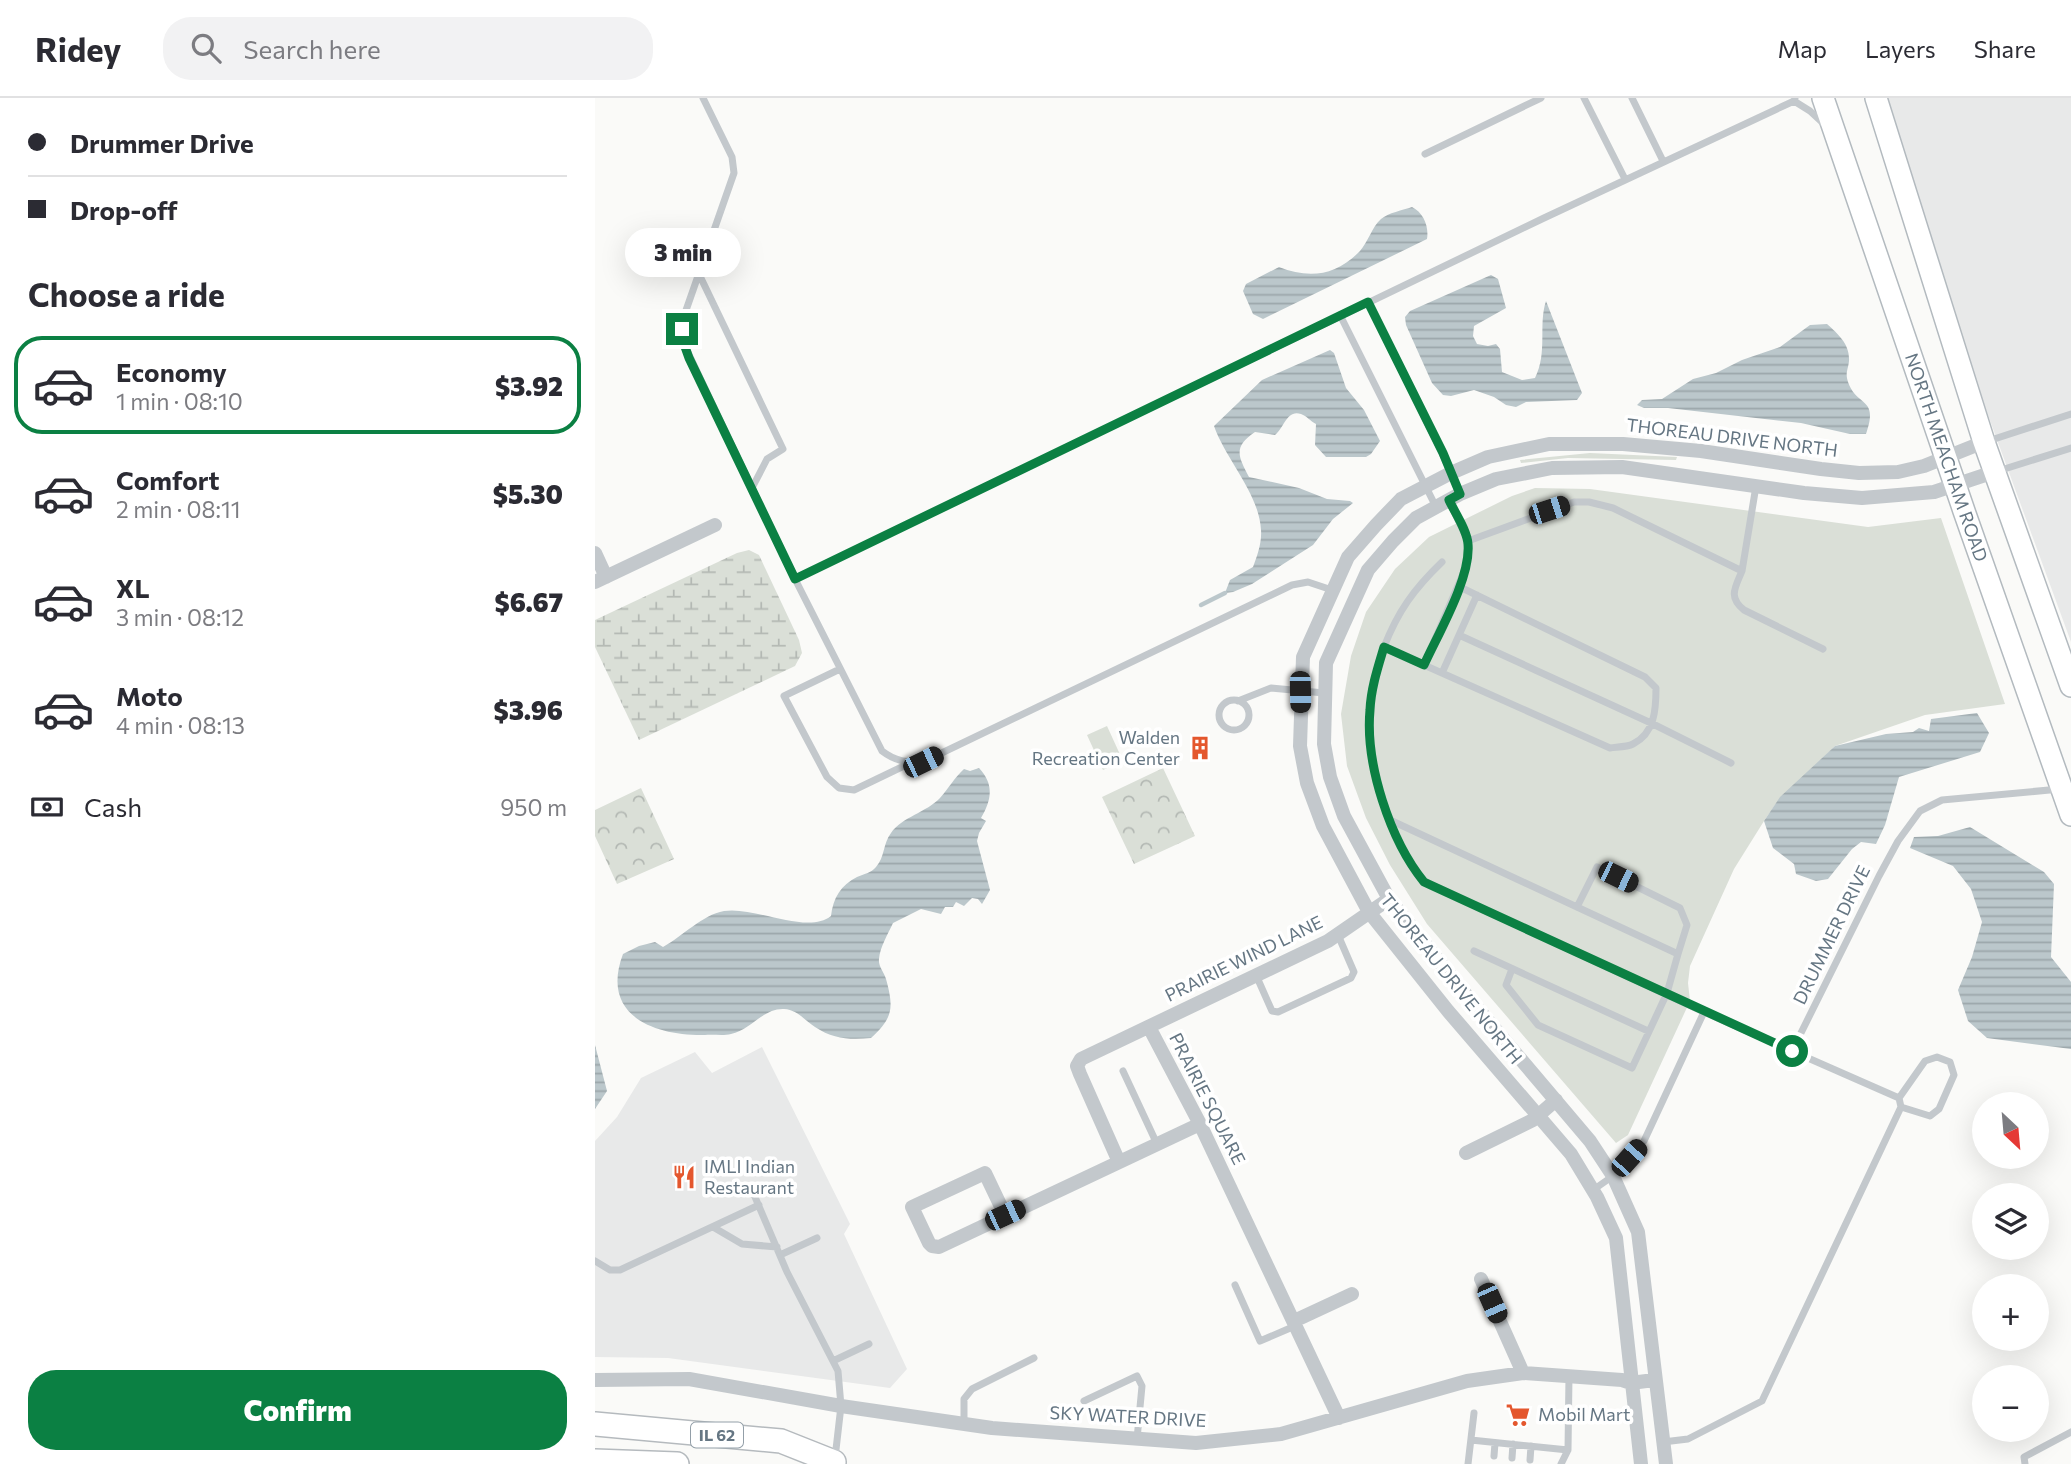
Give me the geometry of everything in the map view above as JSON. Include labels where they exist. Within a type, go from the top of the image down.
[{"type":"main road","name":"NORTH MEACHAM ROAD","points":[[1823,98],[1945,457],[2066,788],[2071,815]]},
{"type":"main road","points":[[1876,98],[1994,472],[2071,686]]},
{"type":"main road","name":"IL 62","points":[[595,1424],[781,1441],[833,1464]]},
{"type":"main road","name":"IL 62","points":[[595,1461],[677,1464]]},
{"type":"street","name":"THOREAU DRIVE NORTH","points":[[1641,1464],[1616,1238],[1593,1190],[1571,1154],[1448,1011],[1369,912],[1323,826],[1307,783],[1300,746],[1303,657],[1349,557],[1376,525],[1401,499],[1488,457],[1518,449],[1588,443],[1701,451],[1859,473],[1898,472],[1924,466],[1985,442]]},
{"type":"street","name":"THOREAU DRIVE NORTH","points":[[1665,1464],[1639,1232],[1613,1176],[1590,1140],[1467,996],[1389,899],[1344,816],[1330,777],[1324,744],[1326,663],[1368,570],[1416,518],[1448,500],[1496,479],[1523,472],[1588,466],[1622,467],[1862,498],[1934,492],[1994,472]]},
{"type":"street","points":[[595,553],[600,579],[715,525]]},
{"type":"street","name":"PRAIRIE WIND LANE","points":[[1149,1027],[1337,934],[1389,899]]},
{"type":"street","name":"PRAIRIE SQUARE","points":[[1119,1162],[1077,1066],[1088,1054],[1149,1027],[1295,1323]]},
{"type":"street","points":[[1466,1153],[1533,1120],[1556,1100]]},
{"type":"street","points":[[1005,1215],[985,1173],[912,1207],[929,1243],[935,1247],[1005,1215],[1119,1162],[1199,1124]]},
{"type":"street","points":[[1481,1279],[1523,1373]]},
{"type":"street","points":[[1339,1418],[1295,1323],[1352,1294]]},
{"type":"street","name":"SKY WATER DRIVE","points":[[595,1381],[689,1379],[964,1424],[1196,1443],[1281,1434],[1467,1381],[1523,1373],[1622,1380],[1631,1383],[1654,1380]]},
{"type":"lane","points":[[703,98],[731,157],[734,173],[684,316],[684,344],[840,670],[882,751],[892,759],[910,763],[923,762],[1292,585],[1308,582],[1332,590]]},
{"type":"lane","points":[[1425,154],[1541,98]]},
{"type":"lane","points":[[1584,98],[1625,179]]},
{"type":"lane","points":[[1632,98],[1663,161]]},
{"type":"lane","points":[[795,579],[1794,99],[1819,118],[1829,130],[1843,158]]},
{"type":"lane","points":[[699,274],[783,449],[767,459],[752,488]]},
{"type":"lane","points":[[1368,302],[1451,473],[1448,500]]},
{"type":"lane","points":[[1340,316],[1426,486],[1448,500],[1468,541],[1468,562],[1460,587],[1424,665]]},
{"type":"lane","points":[[1985,442],[2071,414]]},
{"type":"lane","points":[[1994,472],[2071,448]]},
{"type":"lane","points":[[1756,486],[1742,570],[1734,594],[1736,603],[1744,610],[1823,649]]},
{"type":"lane","points":[[1468,541],[1574,502],[1589,502],[1613,508],[1742,570]]},
{"type":"lane","points":[[1442,562],[1420,583],[1395,618],[1373,687],[1370,710],[1370,732],[1381,799],[1411,867],[1424,882],[1667,993],[1704,1012],[1792,1051],[1900,1103],[1930,1116],[1939,1109],[1954,1074],[1950,1062],[1937,1057],[1925,1061],[1900,1103],[1762,1401],[1688,1439],[1662,1442]]},
{"type":"lane","points":[[1384,647],[1610,748],[1633,744],[1648,731],[1656,711],[1655,688],[1645,677],[1460,587]]},
{"type":"lane","points":[[1442,673],[1477,595]]},
{"type":"lane","points":[[1459,635],[1651,723],[1731,763]]},
{"type":"lane","points":[[840,670],[784,696],[827,776],[839,788],[854,790],[910,763]]},
{"type":"lane","points":[[1238,701],[1248,711],[1249,718],[1240,729],[1233,730],[1221,723],[1219,716],[1225,704],[1231,700],[1238,701],[1271,688],[1324,693]]},
{"type":"lane","name":"DRUMMER DRIVE","points":[[1792,1051],[1879,876],[1898,841],[1920,811],[1942,800],[2066,788]]},
{"type":"lane","points":[[1391,820],[1678,954]]},
{"type":"lane","points":[[1512,968],[1506,985],[1538,1025],[1632,1068],[1667,993],[1687,925],[1680,908],[1597,867],[1577,907]]},
{"type":"lane","points":[[1256,975],[1272,1011],[1278,1012],[1352,978],[1355,972],[1337,934]]},
{"type":"lane","points":[[1474,951],[1648,1031]]},
{"type":"lane","points":[[1593,1190],[1613,1176],[1644,1141],[1704,1012]]},
{"type":"lane","points":[[1123,1071],[1157,1144]]},
{"type":"lane","points":[[752,1190],[778,1251],[838,1371],[841,1406],[833,1464]]},
{"type":"lane","points":[[595,1261],[610,1270],[620,1270],[759,1205]]},
{"type":"lane","points":[[713,1227],[742,1244],[778,1251],[817,1238]]},
{"type":"lane","points":[[1235,1285],[1260,1341],[1295,1323]]},
{"type":"lane","points":[[833,1361],[869,1344]]},
{"type":"lane","points":[[964,1424],[964,1398],[972,1389],[1034,1358]]},
{"type":"lane","points":[[1084,1401],[1137,1376],[1142,1386],[1137,1440]]},
{"type":"lane","points":[[1561,1464],[1568,1450],[1569,1376]]},
{"type":"lane","points":[[1468,1464],[1474,1413]]},
{"type":"lane","points":[[2025,1464],[2024,1457],[2071,1432]]},
{"type":"lane","points":[[1471,1440],[1568,1450]]},
{"type":"lane","points":[[1494,1456],[1495,1443]]},
{"type":"lane","points":[[1512,1458],[1513,1444]]},
{"type":"lane","points":[[1530,1460],[1531,1446]]},
{"type":"shaded area","points":[[1871,98],[2071,98],[2071,642],[1882,125]]},
{"type":"shaded area","points":[[1412,207],[1425,221],[1427,239],[1263,319],[1253,314],[1243,291],[1246,284],[1279,267],[1311,274],[1341,266],[1360,251],[1381,219]]},
{"type":"shaded area","points":[[1491,275],[1498,279],[1506,308],[1474,326],[1473,336],[1477,344],[1496,344],[1500,349],[1502,372],[1522,380],[1535,378],[1541,358],[1546,301],[1582,393],[1577,400],[1526,402],[1516,407],[1474,390],[1451,396],[1443,395],[1432,383],[1406,325],[1405,317],[1410,311]]},
{"type":"shaded area","points":[[1827,324],[1845,344],[1849,355],[1848,382],[1856,396],[1868,408],[1870,414],[1866,434],[1850,434],[1801,423],[1668,408],[1644,408],[1637,405],[1642,400],[1662,399],[1693,379],[1716,373],[1742,360],[1780,347],[1810,325]]},
{"type":"shaded area","points":[[1330,350],[1334,353],[1346,388],[1364,410],[1380,441],[1366,457],[1326,457],[1315,445],[1316,424],[1296,413],[1289,417],[1275,435],[1255,432],[1248,437],[1241,447],[1240,457],[1249,477],[1299,488],[1327,499],[1353,503],[1333,519],[1313,545],[1252,584],[1225,593],[1230,580],[1253,567],[1260,545],[1261,530],[1255,503],[1214,426],[1262,380]]},
{"type":"shaded area","points":[[1977,713],[1989,733],[1980,752],[1899,777],[1885,825],[1876,844],[1861,842],[1828,879],[1816,881],[1796,874],[1794,864],[1773,848],[1764,821],[1780,797],[1835,746],[1886,734],[1913,732],[1919,728],[1929,731],[1931,719]]},
{"type":"shaded area","points":[[979,768],[987,780],[990,792],[981,818],[986,821],[977,841],[990,890],[982,904],[978,899],[972,898],[964,906],[956,902],[953,907],[945,907],[941,914],[921,909],[893,923],[879,959],[889,989],[890,1012],[884,1024],[871,1038],[849,1039],[828,1034],[797,1013],[784,1009],[763,1015],[731,1034],[686,1034],[650,1026],[636,1018],[625,1007],[619,993],[618,975],[623,954],[655,942],[663,947],[700,921],[724,911],[750,912],[809,923],[831,916],[834,903],[846,884],[876,867],[888,837],[896,827],[935,803],[964,769],[970,771]]},
{"type":"shaded area","points":[[1970,827],[2044,872],[2054,884],[2051,957],[2071,982],[2071,1049],[1987,1038],[1968,1021],[1958,990],[1972,957],[1982,922],[1971,889],[1953,866],[1910,848],[1914,837],[1938,836]]},
{"type":"shaded area","points":[[595,1045],[607,1091],[595,1109]]},
{"type":"shaded area","points":[[762,1047],[850,1224],[844,1234],[907,1369],[890,1388],[668,1358],[595,1357],[595,1141],[617,1117],[641,1078],[695,1052],[712,1073]]},
{"type":"green space","points":[[1590,453],[1677,457],[1676,460],[1568,458],[1521,463],[1520,460]]},
{"type":"green space","points":[[1535,488],[1590,489],[1868,527],[1941,518],[2005,704],[1925,715],[1835,746],[1777,802],[1734,869],[1690,966],[1690,1001],[1628,1135],[1616,1143],[1427,924],[1390,865],[1366,818],[1347,766],[1341,714],[1351,656],[1366,612],[1395,569],[1429,537],[1512,496]]},
{"type":"green space","points":[[749,550],[759,555],[799,640],[802,653],[795,666],[639,740],[595,647],[595,620],[737,553]]},
{"type":"green space","points":[[1107,726],[1123,761],[1103,770],[1087,735]]},
{"type":"green space","points":[[1163,768],[1195,836],[1134,864],[1102,797]]},
{"type":"green space","points":[[641,788],[674,859],[617,884],[595,836],[595,810]]},
{"type":"waterway","points":[[1201,605],[1225,593]]},
{"type":"place","name":"Walden Recreation Center","points":[[1200,748]]},
{"type":"place","name":"IMLI Indian Restaurant","points":[[684,1177]]},
{"type":"place","name":"Mobil Mart","points":[[1518,1415]]},
{"type":"route","points":[[682,329],[689,358],[795,579],[1368,302],[1443,453],[1460,494],[1449,500],[1468,541],[1468,562],[1460,587],[1424,665],[1384,647],[1375,676],[1370,732],[1381,799],[1411,867],[1424,882],[1792,1051]]}]
